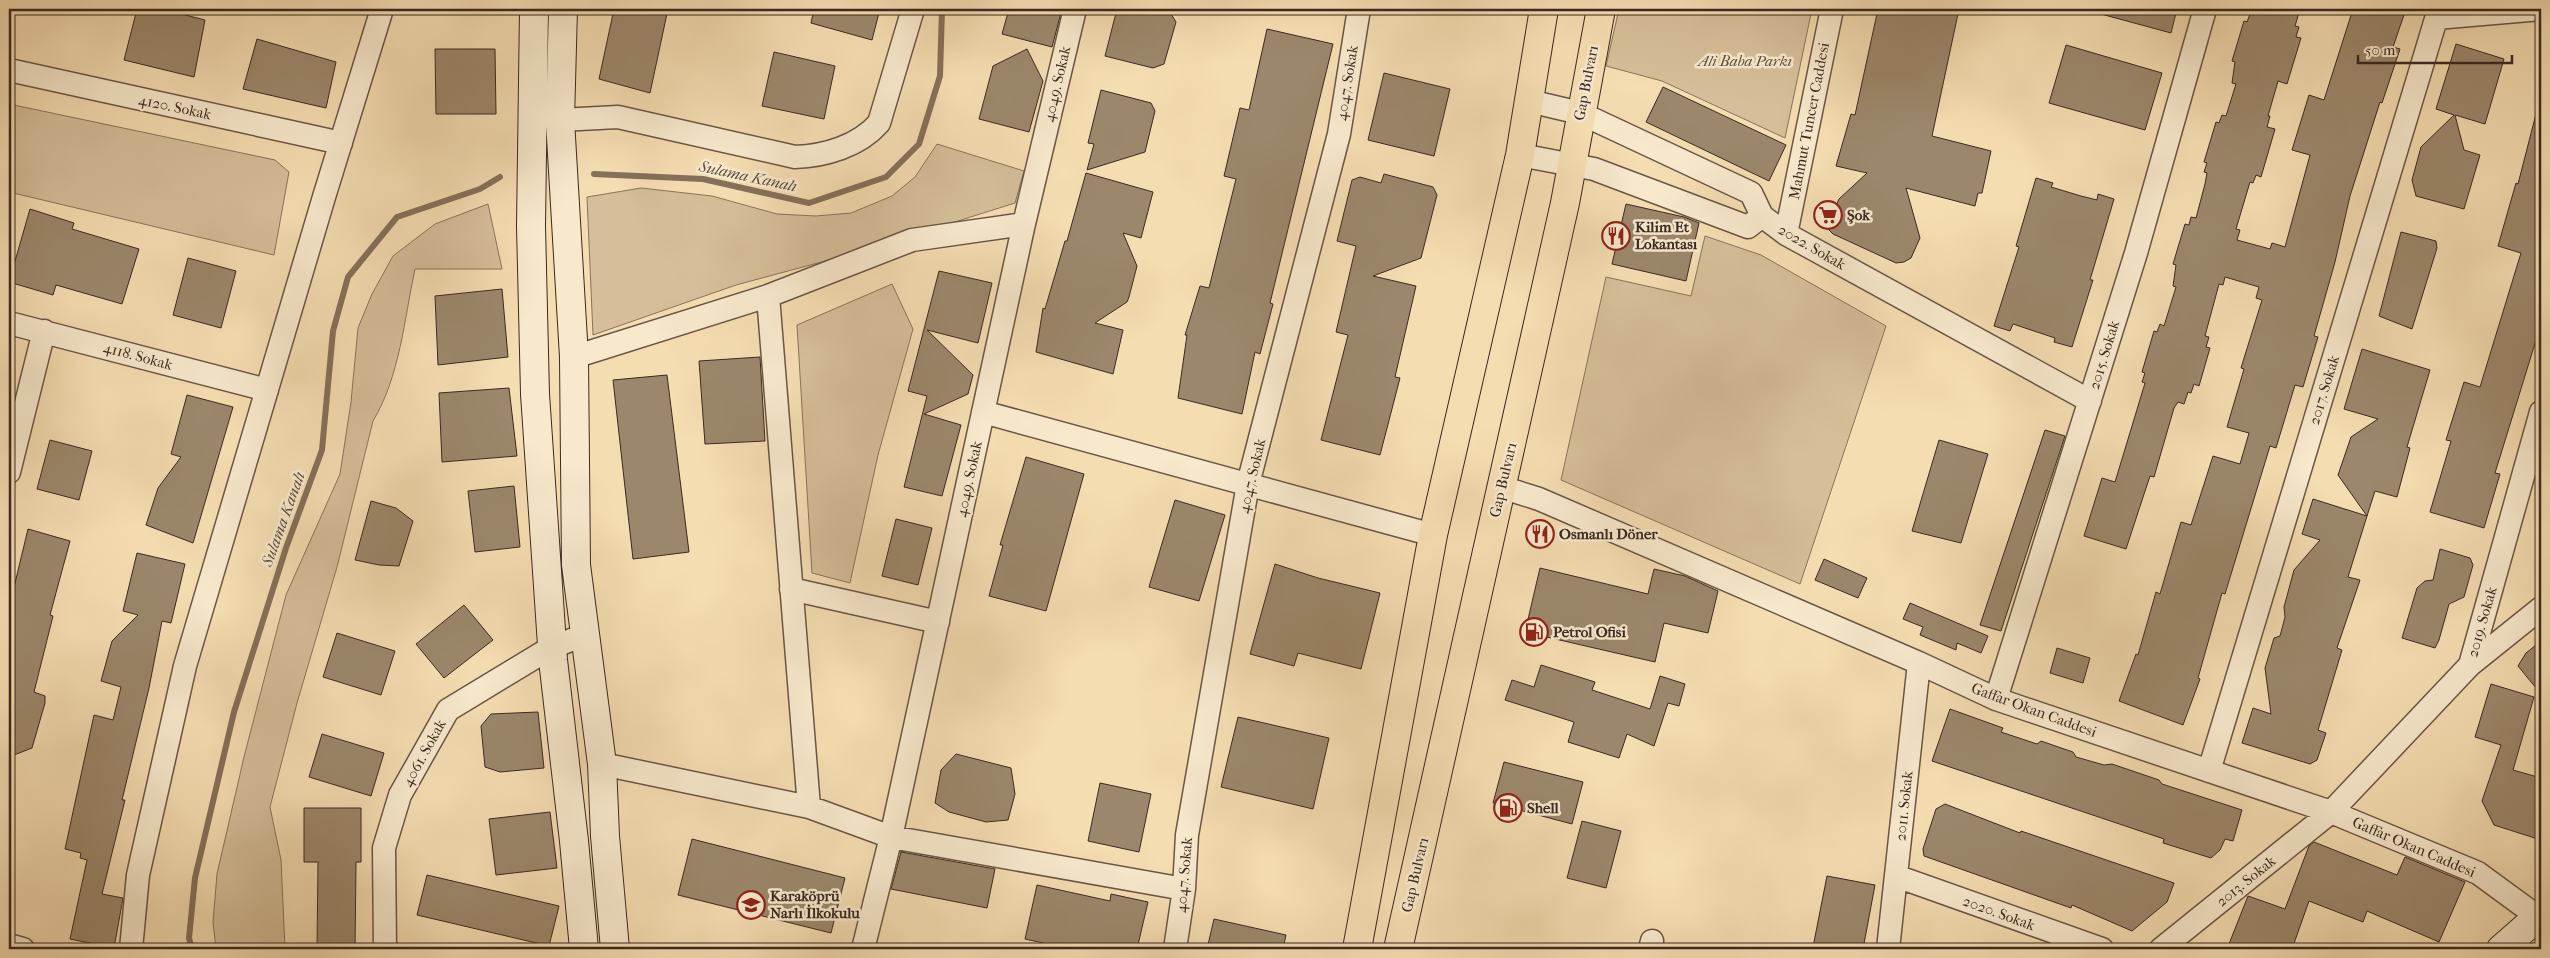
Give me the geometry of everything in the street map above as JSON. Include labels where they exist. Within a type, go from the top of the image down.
[{"type":"highway","points":[[1357,949],[1433,535],[1520,155],[1544,9]]},
{"type":"highway","name":"Gap Bulvarı","points":[[1398,949],[1565,203],[1580,113],[1601,9]]},
{"type":"main road","points":[[534,9],[531,226],[535,394],[552,647],[584,949]]},
{"type":"main road","points":[[563,9],[560,120],[574,357],[576,565],[602,764],[605,836],[615,949]]},
{"type":"main road","points":[[2501,949],[2540,916]]},
{"type":"street","points":[[131,949],[138,875],[185,666],[382,9]]},
{"type":"street","points":[[560,120],[618,117],[795,157],[820,156],[869,135],[879,123],[913,9]]},
{"type":"street","name":"4049. Sokak","points":[[863,949],[891,837],[1024,224],[1075,9]]},
{"type":"street","name":"4047. Sokak","points":[[1176,949],[1184,889],[1187,835],[1248,484],[1339,134],[1359,9]]},
{"type":"street","name":"Mahmut Tuncer Caddesi","points":[[1786,234],[1832,9]]},
{"type":"street","name":"2015. Sokak","points":[[1996,699],[2136,253],[2205,9]]},
{"type":"street","points":[[2438,14],[2541,9]]},
{"type":"street","name":"2017. Sokak","points":[[2209,771],[2438,14]]},
{"type":"street","name":"4120. Sokak","points":[[9,70],[341,143]]},
{"type":"street","points":[[1529,101],[1580,113],[1751,193],[1762,216]]},
{"type":"street","name":"2022. Sokak","points":[[1520,155],[1594,169],[1748,227],[1762,216],[1786,234],[2090,401]]},
{"type":"street","points":[[574,357],[768,296],[912,240],[1024,224]]},
{"type":"street","points":[[768,296],[808,807]]},
{"type":"street","name":"4118. Sokak","points":[[9,323],[267,390]]},
{"type":"street","points":[[9,472],[44,331]]},
{"type":"street","points":[[983,412],[1433,535]]},
{"type":"street","name":"2019. Sokak","points":[[2330,812],[2470,665],[2541,412]]},
{"type":"street","name":"Gaffar Okan Caddesi","points":[[1501,487],[1539,499],[1920,663],[1996,699],[2330,812],[2478,873],[2540,916]]},
{"type":"street","points":[[791,589],[938,622]]},
{"type":"street","points":[[2470,665],[2541,608]]},
{"type":"street","name":"4061. Sokak","points":[[386,949],[384,848],[400,795],[448,710],[552,647],[585,635]]},
{"type":"street","name":"2011. Sokak","points":[[1888,949],[1920,663]]},
{"type":"street","points":[[602,764],[808,807],[891,837],[1184,889]]},
{"type":"street","name":"2013. Sokak","points":[[2161,949],[2330,812]]},
{"type":"street","name":"2020. Sokak","points":[[1896,876],[2102,949]]},
{"type":"street","points":[[9,945],[23,949]]},
{"type":"green space","name":"Ali Baba Parkı","points":[[1619,9],[1812,9],[1785,138],[1662,81],[1606,66]]},
{"type":"green space","points":[[9,104],[275,160],[289,172],[274,255],[9,192]]},
{"type":"green space","points":[[937,144],[1024,171],[1015,203],[866,250],[736,285],[593,335],[587,197],[641,188],[712,196],[777,214],[816,216],[851,213],[892,196],[915,177]]},
{"type":"green space","points":[[488,204],[502,269],[415,269],[395,367],[382,404],[373,421],[337,567],[297,703],[270,807],[281,860],[285,949],[216,949],[213,922],[217,874],[244,757],[286,595],[340,474],[351,402],[358,328],[372,294],[393,256],[435,224]]},
{"type":"green space","points":[[1705,236],[1761,255],[1886,326],[1800,584],[1561,480],[1606,277],[1691,296]]},
{"type":"green space","points":[[892,284],[913,329],[878,455],[850,583],[812,573],[797,325]]},
{"type":"building","points":[[137,9],[162,9],[205,20],[194,77],[124,60]]},
{"type":"building","points":[[614,9],[668,9],[650,93],[599,79]]},
{"type":"building","points":[[814,9],[880,9],[872,40],[811,23]]},
{"type":"building","points":[[1009,9],[1062,9],[1052,47],[1002,34]]},
{"type":"building","points":[[1117,9],[1151,9],[1171,14],[1176,22],[1164,64],[1153,68],[1105,56]]},
{"type":"building","points":[[1878,9],[1959,9],[1932,136],[1991,151],[1982,193],[1978,193],[1975,206],[1906,188],[1920,238],[1911,258],[1904,262],[1896,263],[1833,234],[1828,229],[1829,221],[1839,199],[1867,173],[1836,166],[1851,114],[1855,115]]},
{"type":"building","points":[[2101,9],[2177,9],[2171,33],[2101,14]]},
{"type":"building","points":[[2256,9],[2300,9],[2295,26],[2299,27],[2296,37],[2301,38],[2287,84],[2278,81],[2268,116],[2270,116],[2267,127],[2275,129],[2261,177],[2256,175],[2253,183],[2250,182],[2236,229],[2240,230],[2237,240],[2270,249],[2272,243],[2285,247],[2310,155],[2292,150],[2309,95],[2324,100],[2353,9],[2406,9],[2393,47],[2400,49],[2382,103],[2380,102],[2350,196],[2335,262],[2314,336],[2318,337],[2303,387],[2295,385],[2276,448],[2270,446],[2225,594],[2222,593],[2198,678],[2200,679],[2183,725],[2119,701],[2136,654],[2138,655],[2156,592],[2160,594],[2181,522],[2191,525],[2213,456],[2240,464],[2249,433],[2227,427],[2244,369],[2241,368],[2262,300],[2256,298],[2259,287],[2225,277],[2223,285],[2219,284],[2205,336],[2209,337],[2206,347],[2210,348],[2199,386],[2194,384],[2191,393],[2188,392],[2184,404],[2178,402],[2174,408],[2154,477],[2150,476],[2126,549],[2084,536],[2102,478],[2115,482],[2145,383],[2142,382],[2145,373],[2142,372],[2154,331],[2157,332],[2160,324],[2164,326],[2176,287],[2173,286],[2176,265],[2173,264],[2185,224],[2189,225],[2191,217],[2196,218],[2207,173],[2204,172],[2207,163],[2204,162],[2216,122],[2219,123],[2222,115],[2226,116],[2236,84],[2232,83],[2235,62],[2232,61],[2244,21],[2247,22],[2250,14],[2254,15]]},
{"type":"building","points":[[1267,29],[1333,44],[1270,303],[1273,304],[1260,354],[1255,352],[1242,414],[1178,398],[1187,335],[1185,335],[1200,286],[1209,288],[1236,179],[1224,176],[1240,108],[1249,110]]},
{"type":"building","points":[[257,39],[336,62],[326,108],[243,89]]},
{"type":"building","points":[[2456,44],[2504,59],[2485,124],[2455,115],[2464,150],[2480,155],[2464,209],[2416,196],[2412,180],[2421,147],[2454,115],[2436,109]]},
{"type":"building","points":[[2066,45],[2162,73],[2145,130],[2049,103]]},
{"type":"building","points":[[435,49],[495,49],[496,114],[436,114]]},
{"type":"building","points":[[1027,49],[1043,81],[1029,132],[979,119],[993,66]]},
{"type":"building","points":[[774,52],[835,66],[824,119],[762,106]]},
{"type":"building","points":[[1384,73],[1450,89],[1434,156],[1368,140]]},
{"type":"building","points":[[1663,87],[1786,145],[1769,181],[1646,122]]},
{"type":"building","points":[[1101,90],[1151,103],[1155,111],[1145,152],[1087,170],[1094,144],[1088,143]]},
{"type":"building","points":[[2536,114],[2541,115],[2541,324],[2495,473],[2500,474],[2484,528],[2430,512],[2451,441],[2446,440],[2464,382],[2480,387],[2521,253],[2498,246],[2516,183],[2518,184]]},
{"type":"building","points":[[1086,173],[1153,192],[1141,238],[1123,233],[1137,266],[1127,302],[1095,323],[1123,330],[1113,374],[1036,352],[1043,308],[1045,309],[1065,241],[1067,241]]},
{"type":"building","points":[[1384,174],[1433,187],[1437,195],[1421,258],[1373,276],[1416,286],[1395,377],[1400,378],[1380,455],[1321,440],[1348,335],[1336,332],[1356,246],[1337,241],[1352,180],[1360,177],[1381,183]]},
{"type":"building","points":[[2036,178],[2053,183],[2051,187],[2081,196],[2097,200],[2098,194],[2114,199],[2090,280],[2093,280],[2072,347],[2054,342],[2055,338],[2013,324],[2010,331],[1994,326],[2019,247],[2016,246]]},
{"type":"building","points":[[1626,204],[1684,217],[1699,223],[1686,281],[1612,264]]},
{"type":"building","points":[[30,209],[74,223],[72,229],[139,249],[122,304],[56,285],[53,295],[9,282]]},
{"type":"building","points":[[2401,232],[2436,241],[2437,248],[2412,329],[2379,316]]},
{"type":"building","points":[[188,258],[236,271],[221,328],[173,315]]},
{"type":"building","points":[[939,271],[992,283],[978,343],[927,330],[973,375],[968,394],[924,414],[961,425],[942,496],[904,487],[927,396],[908,391]]},
{"type":"building","points":[[502,289],[508,357],[438,365],[435,296]]},
{"type":"building","points":[[2362,349],[2430,370],[2407,447],[2410,448],[2397,497],[2375,491],[2367,516],[2338,475],[2351,437],[2378,419],[2344,409]]},
{"type":"building","points":[[760,357],[765,441],[705,444],[699,361]]},
{"type":"building","points":[[667,375],[689,552],[633,559],[613,380]]},
{"type":"building","points":[[509,388],[517,456],[442,462],[439,393]]},
{"type":"building","points":[[187,395],[233,407],[193,543],[146,525],[158,488],[181,457],[171,454]]},
{"type":"building","points":[[2045,430],[2065,436],[2001,631],[1980,625]]},
{"type":"building","points":[[50,440],[92,451],[79,500],[37,489]]},
{"type":"building","points":[[1939,440],[1988,454],[1961,543],[1912,531]]},
{"type":"building","points":[[1026,457],[1084,474],[1046,611],[989,596],[1003,545],[1000,545]]},
{"type":"building","points":[[514,486],[520,547],[475,552],[468,491]]},
{"type":"building","points":[[2313,499],[2367,516],[2348,577],[2360,580],[2337,648],[2342,650],[2318,730],[2326,733],[2317,760],[2310,764],[2242,743],[2253,708],[2271,714],[2265,668],[2274,638],[2280,636],[2285,617],[2284,607],[2294,570],[2320,540],[2302,534]]},
{"type":"building","points":[[1175,500],[1225,515],[1199,601],[1149,587]]},
{"type":"building","points":[[371,501],[396,508],[413,521],[399,566],[379,565],[355,560]]},
{"type":"building","points":[[896,519],[932,528],[918,585],[882,576]]},
{"type":"building","points":[[28,529],[70,541],[50,615],[53,616],[34,692],[45,696],[45,703],[32,748],[9,757],[9,608]]},
{"type":"building","points":[[2440,549],[2470,558],[2473,565],[2464,597],[2449,604],[2435,648],[2402,638],[2417,588],[2425,581],[2433,580]]},
{"type":"building","points":[[137,553],[185,564],[171,623],[162,621],[149,688],[122,800],[125,800],[102,894],[123,898],[114,948],[70,939],[87,860],[80,858],[81,853],[65,849],[94,715],[113,720],[121,687],[101,681],[112,641],[138,615],[123,611]]},
{"type":"building","points":[[1824,559],[1867,578],[1858,598],[1815,580]]},
{"type":"building","points":[[1275,564],[1318,578],[1380,593],[1361,669],[1298,653],[1294,666],[1250,654]]},
{"type":"building","points":[[1540,568],[1648,594],[1654,569],[1685,576],[1718,591],[1708,633],[1664,623],[1655,662],[1525,632]]},
{"type":"building","points":[[1910,603],[1988,636],[1981,653],[1957,643],[1956,650],[1920,635],[1923,627],[1903,619]]},
{"type":"building","points":[[464,605],[493,640],[444,678],[416,644]]},
{"type":"building","points":[[337,633],[395,651],[381,695],[323,677]]},
{"type":"building","points":[[2541,641],[2541,694],[2518,666],[2526,653]]},
{"type":"building","points":[[2057,648],[2090,658],[2083,683],[2050,673]]},
{"type":"building","points":[[1541,665],[1595,682],[1592,690],[1650,709],[1660,676],[1685,684],[1679,706],[1668,703],[1654,746],[1627,734],[1619,758],[1568,742],[1574,722],[1505,700],[1512,680],[1534,687]]},
{"type":"building","points":[[2491,684],[2534,697],[2513,770],[2541,778],[2541,840],[2494,825],[2482,801],[2501,745],[2475,737]]},
{"type":"building","points":[[1950,709],[2003,728],[2001,732],[2037,744],[2041,741],[2073,752],[2076,757],[2104,765],[2112,764],[2159,780],[2162,784],[2242,810],[2233,841],[2225,839],[2220,850],[2211,858],[2163,843],[2164,839],[1932,761]]},
{"type":"building","points":[[538,712],[544,768],[500,772],[485,767],[481,726],[491,714]]},
{"type":"building","points":[[1238,717],[1329,738],[1313,809],[1221,787]]},
{"type":"building","points":[[322,734],[384,753],[371,796],[309,777]]},
{"type":"building","points":[[956,754],[1011,768],[1015,794],[1008,820],[986,822],[949,812],[935,803],[941,770]]},
{"type":"building","points":[[1504,762],[1583,782],[1572,824],[1493,803]]},
{"type":"building","points":[[1100,783],[1151,794],[1139,852],[1088,841]]},
{"type":"building","points":[[1945,804],[2020,833],[2021,831],[2174,883],[2167,902],[2132,931],[2072,905],[2071,908],[1924,856],[1923,849],[1936,809]]},
{"type":"building","points":[[304,808],[361,808],[361,862],[356,862],[355,949],[317,949],[318,862],[304,862]]},
{"type":"building","points":[[550,812],[557,868],[496,875],[489,819]]},
{"type":"building","points":[[1582,821],[1621,831],[1606,888],[1567,878]]},
{"type":"building","points":[[692,839],[845,878],[831,933],[678,895]]},
{"type":"building","points":[[2314,842],[2397,875],[2405,857],[2465,882],[2439,942],[2367,911],[2363,922],[2309,901],[2292,949],[2227,949],[2248,896],[2285,909],[2309,846]]},
{"type":"building","points":[[901,852],[995,869],[987,908],[891,889]]},
{"type":"building","points":[[427,875],[559,906],[549,946],[417,915]]},
{"type":"building","points":[[1827,876],[1875,885],[1863,949],[1813,947]]},
{"type":"building","points":[[1037,885],[1110,901],[1111,894],[1148,902],[1137,949],[1102,949],[1078,944],[1076,949],[1070,949],[1025,939]]},
{"type":"building","points":[[1214,919],[1286,935],[1283,949],[1207,949]]},
{"type":"waterway","name":"Sulama Kanalı","points":[[594,174],[703,179],[809,203],[886,177],[919,144],[940,76],[942,9]]},
{"type":"waterway","name":"Sulama Kanalı","points":[[192,949],[189,938],[195,878],[234,712],[286,548],[322,450],[333,331],[348,277],[397,217],[480,189],[500,177]]},
{"type":"place","name":"Şok","points":[[1828,215]]},
{"type":"place","name":"Kilim Et Lokantası","points":[[1616,236]]},
{"type":"place","name":"Osmanlı Döner","points":[[1540,534]]},
{"type":"place","name":"Petrol Ofisi","points":[[1534,632]]},
{"type":"place","name":"Shell","points":[[1508,808]]},
{"type":"place","name":"Karaköprü Narlı İlkokulu","points":[[751,905]]}]
